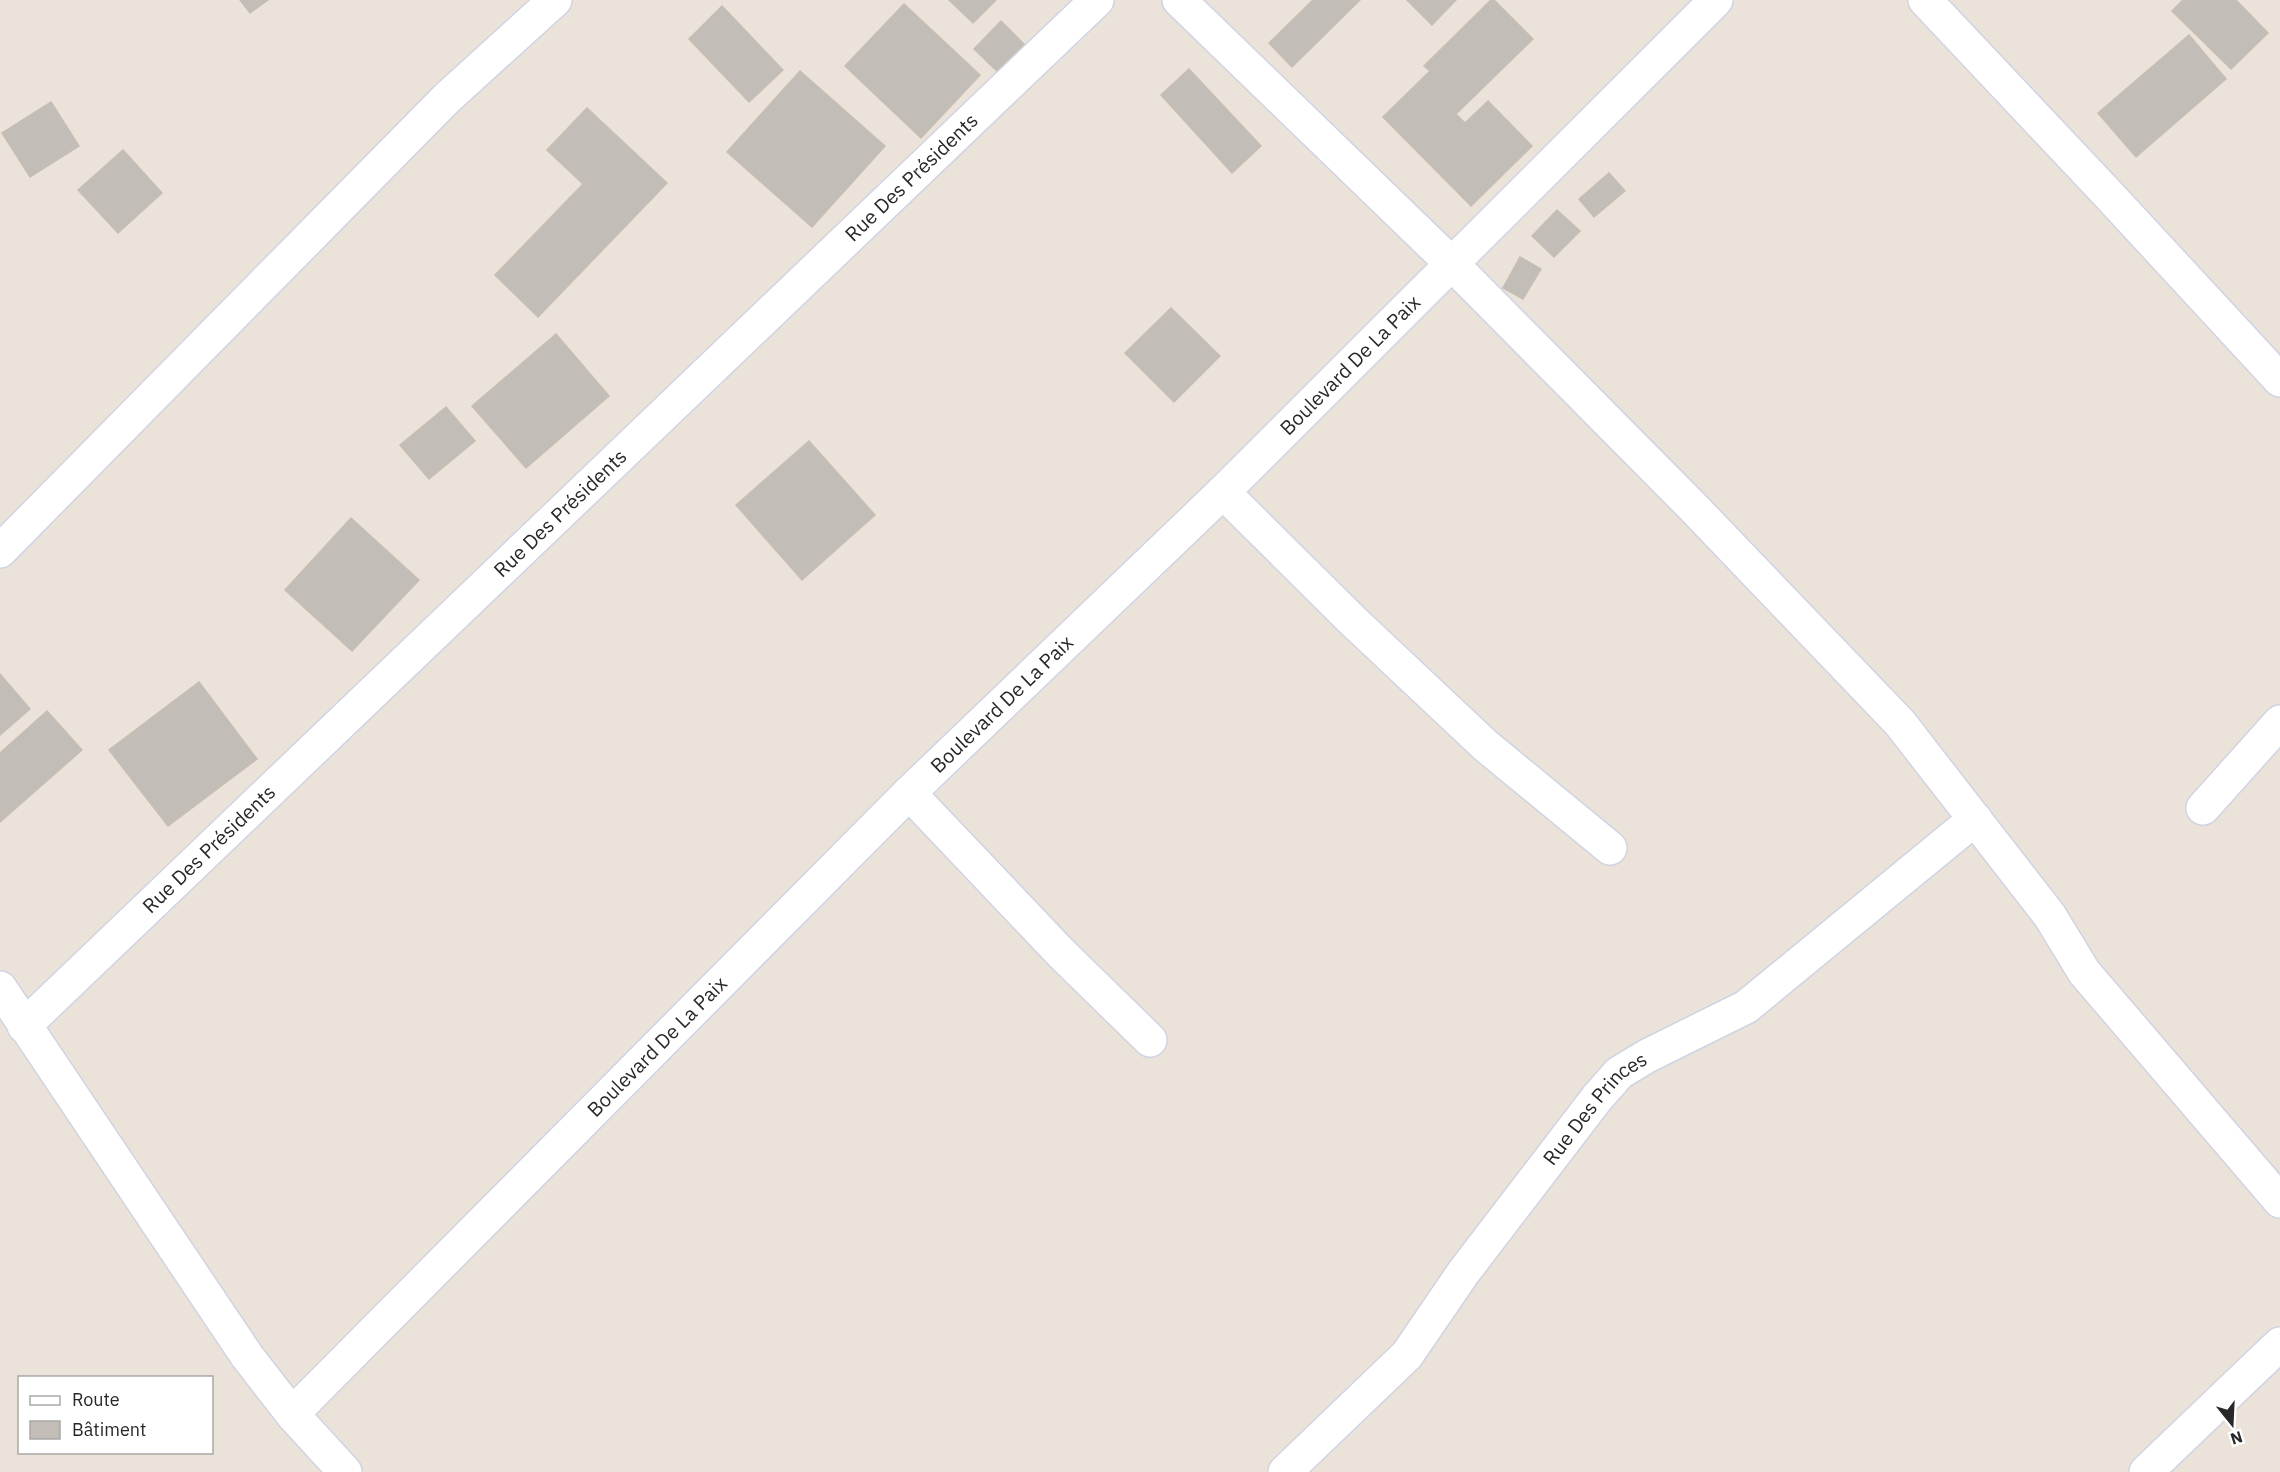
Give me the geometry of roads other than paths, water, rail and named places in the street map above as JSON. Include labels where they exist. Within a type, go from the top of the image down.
[{"type":"street","points":[[0,551],[447,98],[555,0]]},
{"type":"street","name":"Rue Des Présidents","points":[[24,1026],[1097,0]]},
{"type":"street","points":[[1179,0],[1452,264],[1691,505],[1900,723],[2050,916],[2084,972],[2280,1201]]},
{"type":"street","name":"Boulevard De La Paix","points":[[292,1414],[909,793],[1223,492],[1716,0]]},
{"type":"street","points":[[1925,0],[2280,380]]},
{"type":"street","points":[[1223,492],[1352,620],[1486,746],[1610,848]]},
{"type":"street","points":[[2203,808],[2280,722]]},
{"type":"street","points":[[909,793],[1061,953],[1150,1040]]},
{"type":"street","name":"Rue Des Princes","points":[[1285,1472],[1407,1355],[1469,1264],[1619,1073],[1647,1056],[1746,1007],[1975,819]]},
{"type":"street","points":[[0,988],[247,1356],[292,1414],[345,1472]]},
{"type":"street","points":[[2146,1472],[2280,1344]]}]
